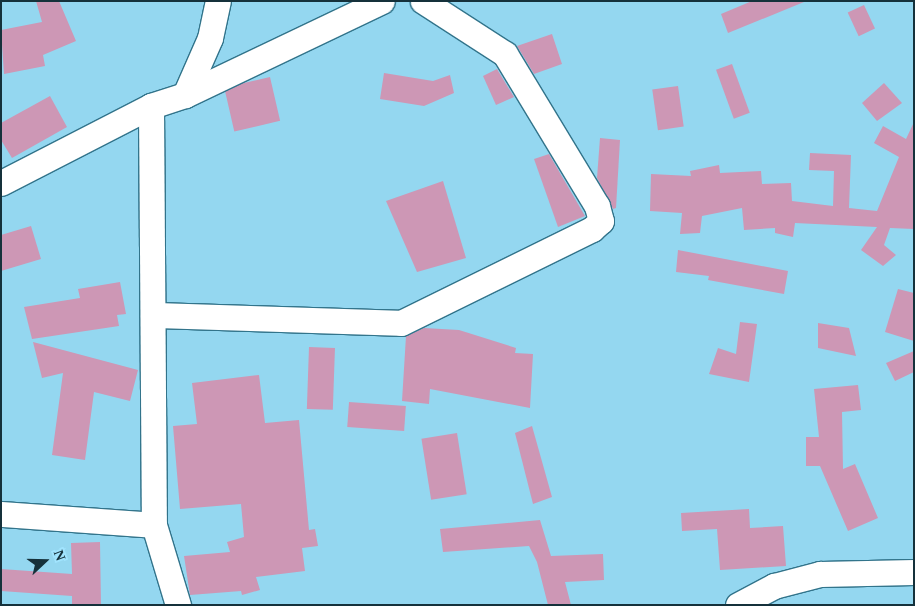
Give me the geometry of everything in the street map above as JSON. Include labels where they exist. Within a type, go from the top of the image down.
[{"type":"street","points":[[185,95],[210,38],[218,1]]},
{"type":"street","points":[[1,183],[151,106],[185,95],[382,1]]},
{"type":"street","points":[[153,315],[401,323],[592,229],[601,221],[597,206],[505,54],[423,1]]},
{"type":"street","points":[[151,106],[154,525],[178,605]]},
{"type":"street","points":[[1,514],[154,525]]},
{"type":"street","points":[[738,605],[774,586],[820,574],[914,572]]},
{"type":"building","points":[[36,1],[59,1],[76,41],[43,55],[45,66],[4,74],[1,30],[42,22]]},
{"type":"building","points":[[752,1],[804,2],[728,33],[721,14]]},
{"type":"building","points":[[864,5],[875,29],[859,36],[848,13]]},
{"type":"building","points":[[552,34],[562,64],[534,74],[517,46]]},
{"type":"building","points":[[732,64],[750,113],[734,119],[716,70]]},
{"type":"building","points":[[497,69],[514,97],[496,105],[483,76]]},
{"type":"building","points":[[384,73],[433,81],[450,75],[454,93],[424,106],[380,99]]},
{"type":"building","points":[[270,77],[280,121],[234,131],[224,88]]},
{"type":"building","points":[[884,83],[902,103],[877,121],[862,103]]},
{"type":"building","points":[[678,86],[684,127],[658,130],[652,90]]},
{"type":"building","points":[[50,96],[67,127],[12,158],[1,140],[1,123]]},
{"type":"building","points":[[914,122],[914,229],[890,228],[884,245],[896,255],[883,266],[861,250],[877,227],[795,223],[793,237],[775,233],[775,228],[744,230],[742,208],[702,216],[700,233],[680,234],[682,213],[650,211],[651,174],[691,176],[690,171],[719,165],[720,173],[761,171],[762,184],[791,183],[792,201],[833,206],[834,171],[809,170],[810,153],[851,155],[849,208],[877,211],[899,157],[874,143],[883,126],[906,139]]},
{"type":"building","points":[[600,138],[620,140],[616,208],[613,209],[597,178]]},
{"type":"building","points":[[549,154],[585,216],[558,227],[534,159]]},
{"type":"building","points":[[443,181],[466,258],[417,272],[386,201]]},
{"type":"building","points":[[31,226],[41,259],[1,271],[1,235]]},
{"type":"building","points":[[678,250],[788,271],[784,294],[708,280],[709,276],[676,272]]},
{"type":"building","points":[[120,282],[126,314],[117,315],[119,326],[32,339],[24,307],[80,298],[78,289]]},
{"type":"building","points":[[898,289],[914,293],[914,341],[885,332]]},
{"type":"building","points":[[740,322],[757,324],[749,382],[709,374],[718,348],[736,354]]},
{"type":"building","points":[[818,323],[849,328],[856,356],[818,348]]},
{"type":"building","points":[[424,328],[459,330],[516,348],[515,353],[533,354],[530,408],[430,389],[429,404],[402,401],[406,336]]},
{"type":"building","points":[[33,342],[138,370],[130,401],[94,392],[85,460],[52,455],[63,373],[42,378]]},
{"type":"building","points":[[309,347],[335,348],[333,410],[307,409]]},
{"type":"building","points":[[914,351],[914,372],[895,381],[886,363]]},
{"type":"building","points":[[259,375],[265,423],[299,420],[309,530],[315,529],[318,546],[302,548],[305,571],[256,577],[260,590],[242,595],[241,591],[190,595],[184,556],[230,552],[227,542],[244,537],[241,504],[180,509],[173,426],[197,424],[192,383]]},
{"type":"building","points":[[858,385],[861,410],[842,412],[843,469],[855,464],[878,518],[848,531],[820,466],[806,466],[806,437],[819,437],[814,389]]},
{"type":"building","points":[[349,402],[406,406],[404,431],[347,427]]},
{"type":"building","points":[[532,426],[552,497],[533,504],[515,433]]},
{"type":"building","points":[[457,433],[467,494],[431,500],[421,439]]},
{"type":"building","points":[[749,509],[750,528],[783,526],[786,566],[720,570],[717,529],[682,531],[681,513]]},
{"type":"building","points":[[540,520],[551,556],[603,554],[604,580],[565,582],[571,605],[548,605],[537,562],[529,546],[443,552],[440,529]]},
{"type":"building","points":[[100,542],[101,605],[72,605],[72,596],[1,591],[1,569],[72,574],[71,543]]}]
